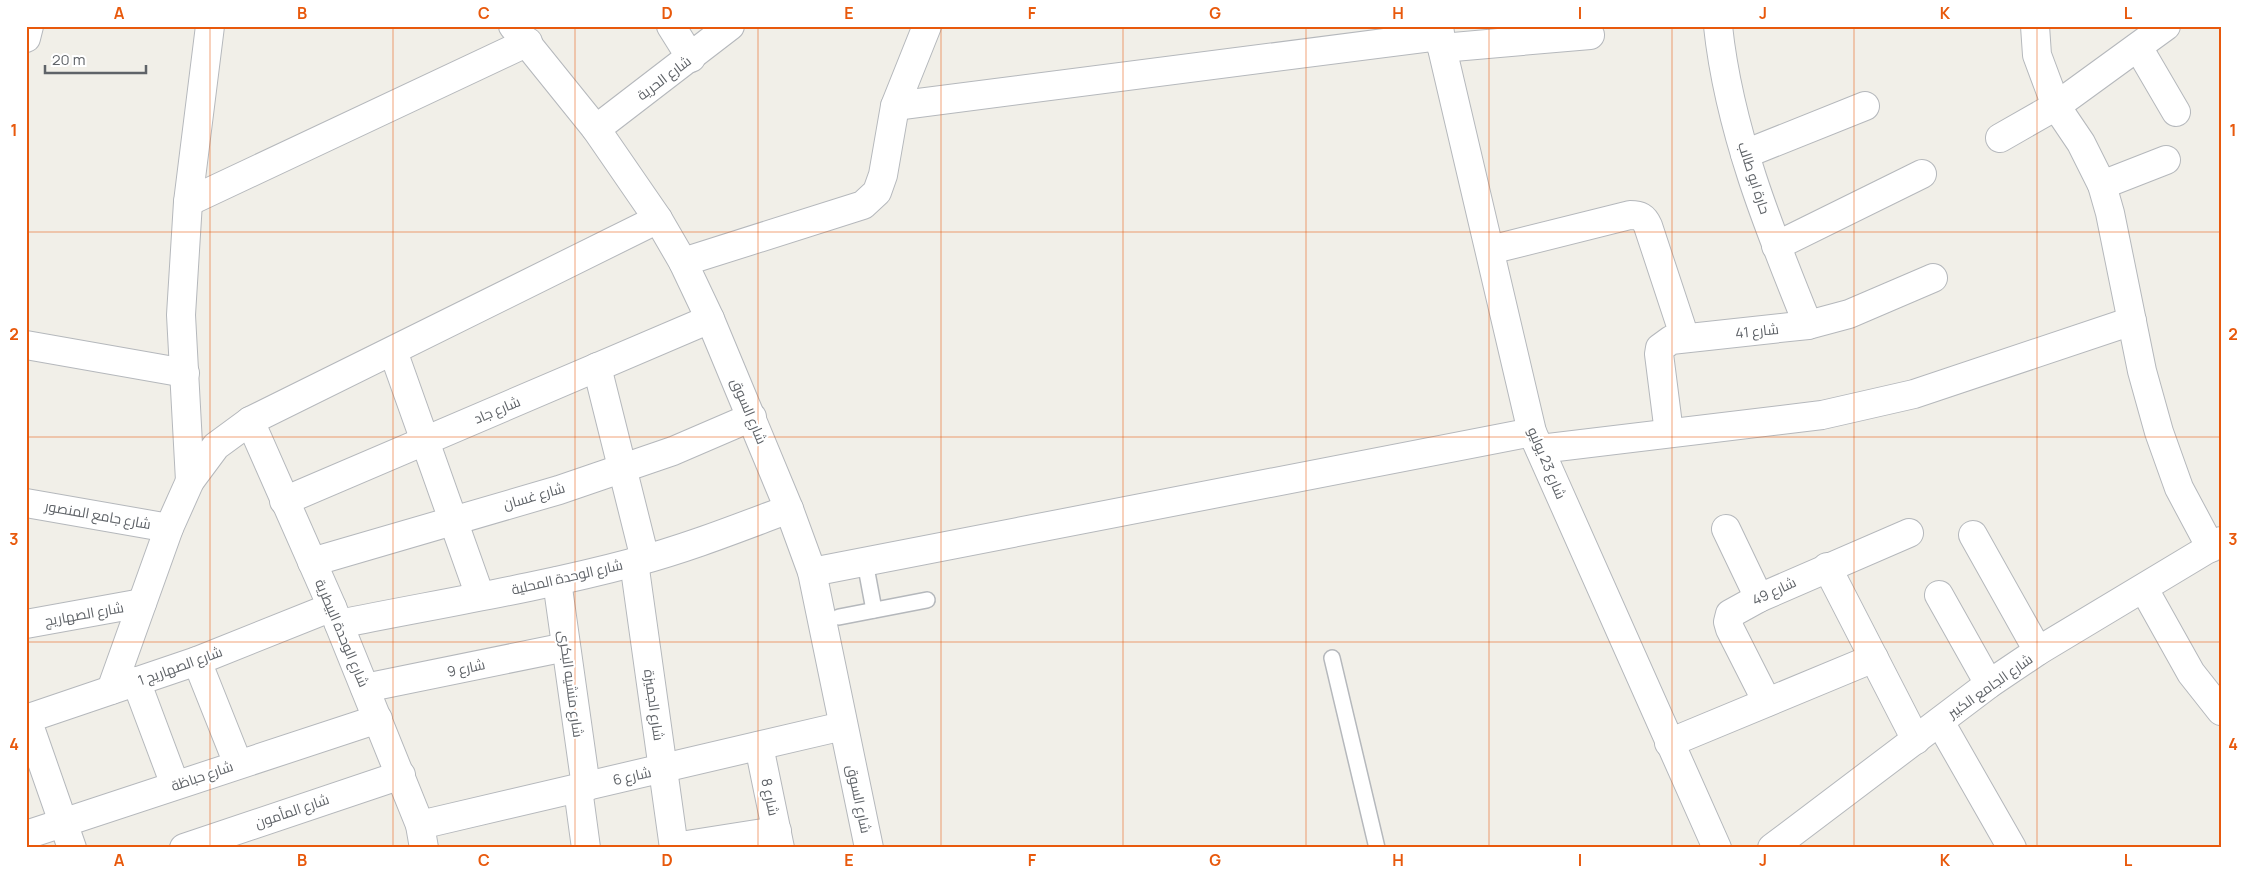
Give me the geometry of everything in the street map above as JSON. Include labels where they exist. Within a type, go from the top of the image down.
[{"type":"street","points":[[26,38],[29,26]]},
{"type":"street","points":[[190,481],[181,315],[188,202],[210,26]]},
{"type":"street","points":[[671,26],[691,58]]},
{"type":"street","name":"شارع الحرية","points":[[596,129],[691,58],[730,26]]},
{"type":"street","points":[[683,262],[863,206],[877,192],[884,175],[894,106],[927,26]]},
{"type":"street","name":"حارة ابو طالب","points":[[1718,26],[1722,66],[1745,154],[1776,246],[1808,325]]},
{"type":"street","points":[[2035,26],[2036,55],[2056,106],[2081,143],[2102,185],[2110,212],[2132,321],[2159,432],[2179,488],[2216,544]]},
{"type":"street","points":[[2000,138],[2056,106],[2166,26]]},
{"type":"street","points":[[188,202],[521,34]]},
{"type":"street","name":"شارع السوق","points":[[521,34],[596,129],[658,220],[683,262],[752,417],[812,572],[869,848]]},
{"type":"street","points":[[894,106],[1440,37],[1590,35]]},
{"type":"street","name":"شارع 23 يوليو","points":[[1440,37],[1536,440],[1717,848]]},
{"type":"street","points":[[2138,47],[2176,112]]},
{"type":"street","points":[[1745,154],[1865,106]]},
{"type":"street","points":[[2102,185],[2166,160]]},
{"type":"street","points":[[1776,246],[1922,174]]},
{"type":"street","points":[[1490,250],[1630,215],[1638,215],[1645,219],[1648,226],[1685,338]]},
{"type":"street","points":[[175,785],[124,685],[142,603],[169,528],[190,481],[216,446],[250,422],[658,220]]},
{"type":"street","name":"شارع 41","points":[[1669,433],[1660,348],[1671,340],[1759,332],[1808,325],[1849,314],[1933,278]]},
{"type":"street","name":"شارع جاد","points":[[284,501],[710,319]]},
{"type":"street","points":[[812,572],[1536,440],[1669,433],[1822,415],[1867,406],[1952,382],[2132,321]]},
{"type":"street","points":[[26,346],[185,373]]},
{"type":"street","points":[[394,351],[480,596]]},
{"type":"street","name":"شارع الجميزة","points":[[597,367],[623,468],[640,560],[663,769],[674,848]]},
{"type":"street","name":"شارع غسان","points":[[312,562],[559,490],[672,451],[752,417]]},
{"type":"street","name":"شارع الوحدة البيطرية","points":[[250,422],[336,615],[401,775],[422,837]]},
{"type":"street","name":"شارع جامع المنصور","points":[[26,503],[169,528]]},
{"type":"street","name":"شارع الوحدة المحلية","points":[[336,615],[480,596],[557,581],[640,560],[712,538],[789,509]]},
{"type":"street","points":[[1726,529],[1759,598]]},
{"type":"street","name":"شارع 49","points":[[1767,702],[1730,629],[1728,622],[1730,614],[1737,608],[1909,532]]},
{"type":"street","points":[[1973,535],[2038,651]]},
{"type":"street","name":"شارع الجامع الكبير","points":[[1772,848],[1990,684],[2038,651],[2216,544]]},
{"type":"street","points":[[1827,567],[1916,740]]},
{"type":"street","name":"شارع منشيه البكرى","points":[[557,581],[582,788],[586,848]]},
{"type":"street","points":[[2144,589],[2191,673],[2221,710]]},
{"type":"street","points":[[1939,595],[1990,684]]},
{"type":"street","name":"شارع الصهاريج","points":[[26,624],[142,603]]},
{"type":"street","name":"شارع الصهاريج 1","points":[[27,719],[336,615]]},
{"type":"street","name":"شارع 9","points":[[365,688],[566,647]]},
{"type":"street","points":[[1669,743],[1874,658]]},
{"type":"street","points":[[197,661],[238,764]]},
{"type":"street","name":"شارع حباظة","points":[[26,835],[68,835],[175,785],[378,718]]},
{"type":"street","points":[[27,719],[68,835]]},
{"type":"street","points":[[1940,722],[2012,848]]},
{"type":"street","name":"شارع 6","points":[[422,837],[582,788],[843,726]]},
{"type":"street","name":"شارع 8","points":[[759,746],[779,839]]},
{"type":"street","name":"شارع المأمون","points":[[184,848],[401,775]]},
{"type":"street","points":[[674,848],[779,839]]},
{"type":"lane","points":[[865,562],[874,610]]},
{"type":"lane","points":[[839,617],[927,600]]},
{"type":"lane","points":[[1332,658],[1377,848]]}]
